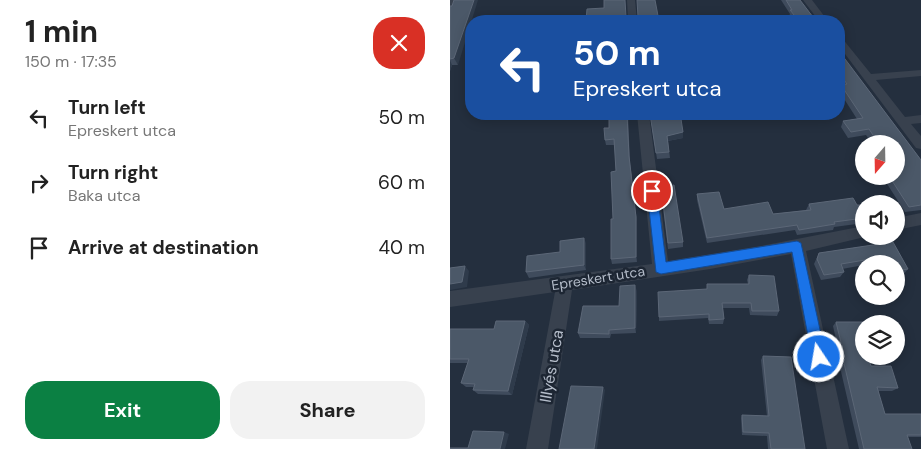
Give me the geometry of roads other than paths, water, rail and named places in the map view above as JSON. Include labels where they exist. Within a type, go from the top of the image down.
[{"type":"street","points":[[450,9],[454,0]]},
{"type":"street","points":[[631,0],[632,15]]},
{"type":"street","points":[[807,0],[819,15]]},
{"type":"street","points":[[845,48],[921,145]]},
{"type":"street","points":[[868,77],[921,73]]},
{"type":"street","points":[[903,121],[921,119]]},
{"type":"street","points":[[644,120],[661,268]]},
{"type":"street","points":[[905,222],[921,219]]},
{"type":"street","name":"Epreskert utca","points":[[450,299],[661,268],[797,246],[855,234]]},
{"type":"street","points":[[797,246],[838,449]]},
{"type":"street","name":"Illyés utca","points":[[537,449],[566,283]]}]
